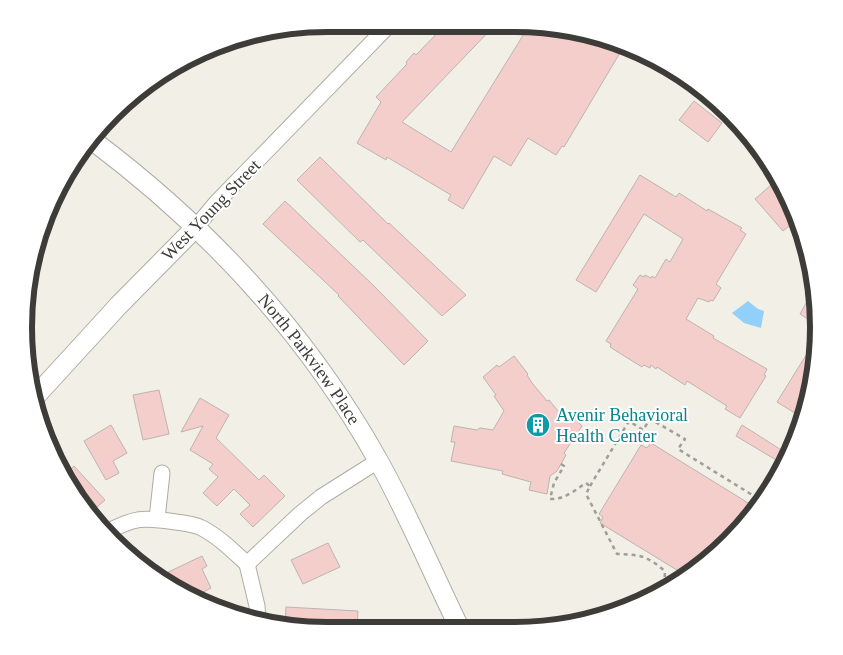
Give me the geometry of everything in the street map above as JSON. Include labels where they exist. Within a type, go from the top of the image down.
[{"type":"street","name":"West Young Street","points":[[40,392],[119,305],[196,227],[216,203],[382,32]]},
{"type":"street","name":"North Parkview Place","points":[[97,144],[143,180],[196,227],[258,292],[286,325],[348,412],[378,461],[398,497],[457,622]]},
{"type":"street","points":[[247,564],[300,514],[322,497],[378,461]]},
{"type":"street","points":[[157,519],[162,473]]},
{"type":"street","points":[[113,530],[135,519],[149,518],[201,528],[221,540],[247,564],[258,614]]},
{"type":"path","points":[[664,582],[664,571],[652,560],[639,555],[617,554],[586,494],[629,421],[643,430],[650,419],[685,439],[678,449],[756,498]]},
{"type":"path","points":[[561,464],[564,466],[551,486],[550,499],[556,500],[565,497],[586,483],[590,486]]},
{"type":"water","points":[[748,301],[764,311],[761,328],[744,323],[732,313]]},
{"type":"building","points":[[438,32],[488,32],[402,122],[451,152],[525,32],[573,38],[620,52],[564,147],[562,146],[556,155],[528,138],[511,166],[494,156],[463,209],[448,200],[451,195],[387,157],[386,160],[357,143],[381,102],[376,97],[407,64],[406,62],[414,53],[416,55]]},
{"type":"building","points":[[694,101],[722,123],[708,142],[679,120]]},
{"type":"building","points":[[320,157],[388,224],[466,295],[442,316],[363,240],[360,242],[297,180]]},
{"type":"building","points":[[640,175],[676,197],[679,193],[707,211],[708,209],[742,228],[740,230],[746,234],[716,284],[721,288],[713,301],[710,300],[709,302],[698,298],[686,319],[714,336],[713,338],[767,369],[764,375],[766,376],[740,418],[725,409],[727,406],[687,381],[685,385],[651,365],[650,368],[644,365],[642,367],[610,347],[611,344],[606,341],[638,289],[633,285],[640,275],[655,278],[666,259],[670,262],[683,239],[644,214],[596,292],[576,280]]},
{"type":"building","points":[[773,183],[792,224],[783,231],[755,199]]},
{"type":"building","points":[[285,201],[374,286],[428,341],[404,365],[339,295],[263,224]]},
{"type":"building","points":[[806,303],[810,305],[810,320],[800,314]]},
{"type":"building","points":[[810,349],[805,385],[797,414],[777,402]]},
{"type":"building","name":"Avenir Behavioral Health Center","points":[[514,356],[528,374],[532,383],[568,423],[574,417],[582,426],[564,453],[566,455],[557,471],[550,476],[547,494],[529,490],[531,482],[502,474],[503,471],[451,461],[455,442],[451,442],[454,426],[477,430],[480,428],[493,430],[504,411],[494,396],[496,395],[483,377],[497,365],[499,367]]},
{"type":"building","points":[[159,390],[169,434],[143,440],[133,395]]},
{"type":"building","points":[[200,398],[229,415],[216,438],[259,480],[264,475],[285,496],[253,527],[240,514],[250,505],[234,489],[217,506],[203,493],[218,477],[209,469],[213,464],[190,450],[203,426],[181,432]]},
{"type":"building","points":[[111,425],[127,453],[113,461],[119,473],[106,480],[84,441]]},
{"type":"building","points":[[742,425],[783,451],[778,461],[736,436]]},
{"type":"building","points":[[651,443],[751,505],[724,536],[695,562],[680,572],[600,523],[603,517],[599,514],[641,445],[647,448]]},
{"type":"building","points":[[74,466],[105,500],[95,509],[69,470]]},
{"type":"building","points":[[328,543],[340,567],[303,584],[291,560]]},
{"type":"building","points":[[202,556],[207,566],[202,569],[211,588],[201,594],[165,574]]},
{"type":"building","points":[[286,607],[358,611],[357,622],[308,622],[285,619]]},
{"type":"place","name":"Avenir Behavioral Health Center","points":[[538,425]]}]
